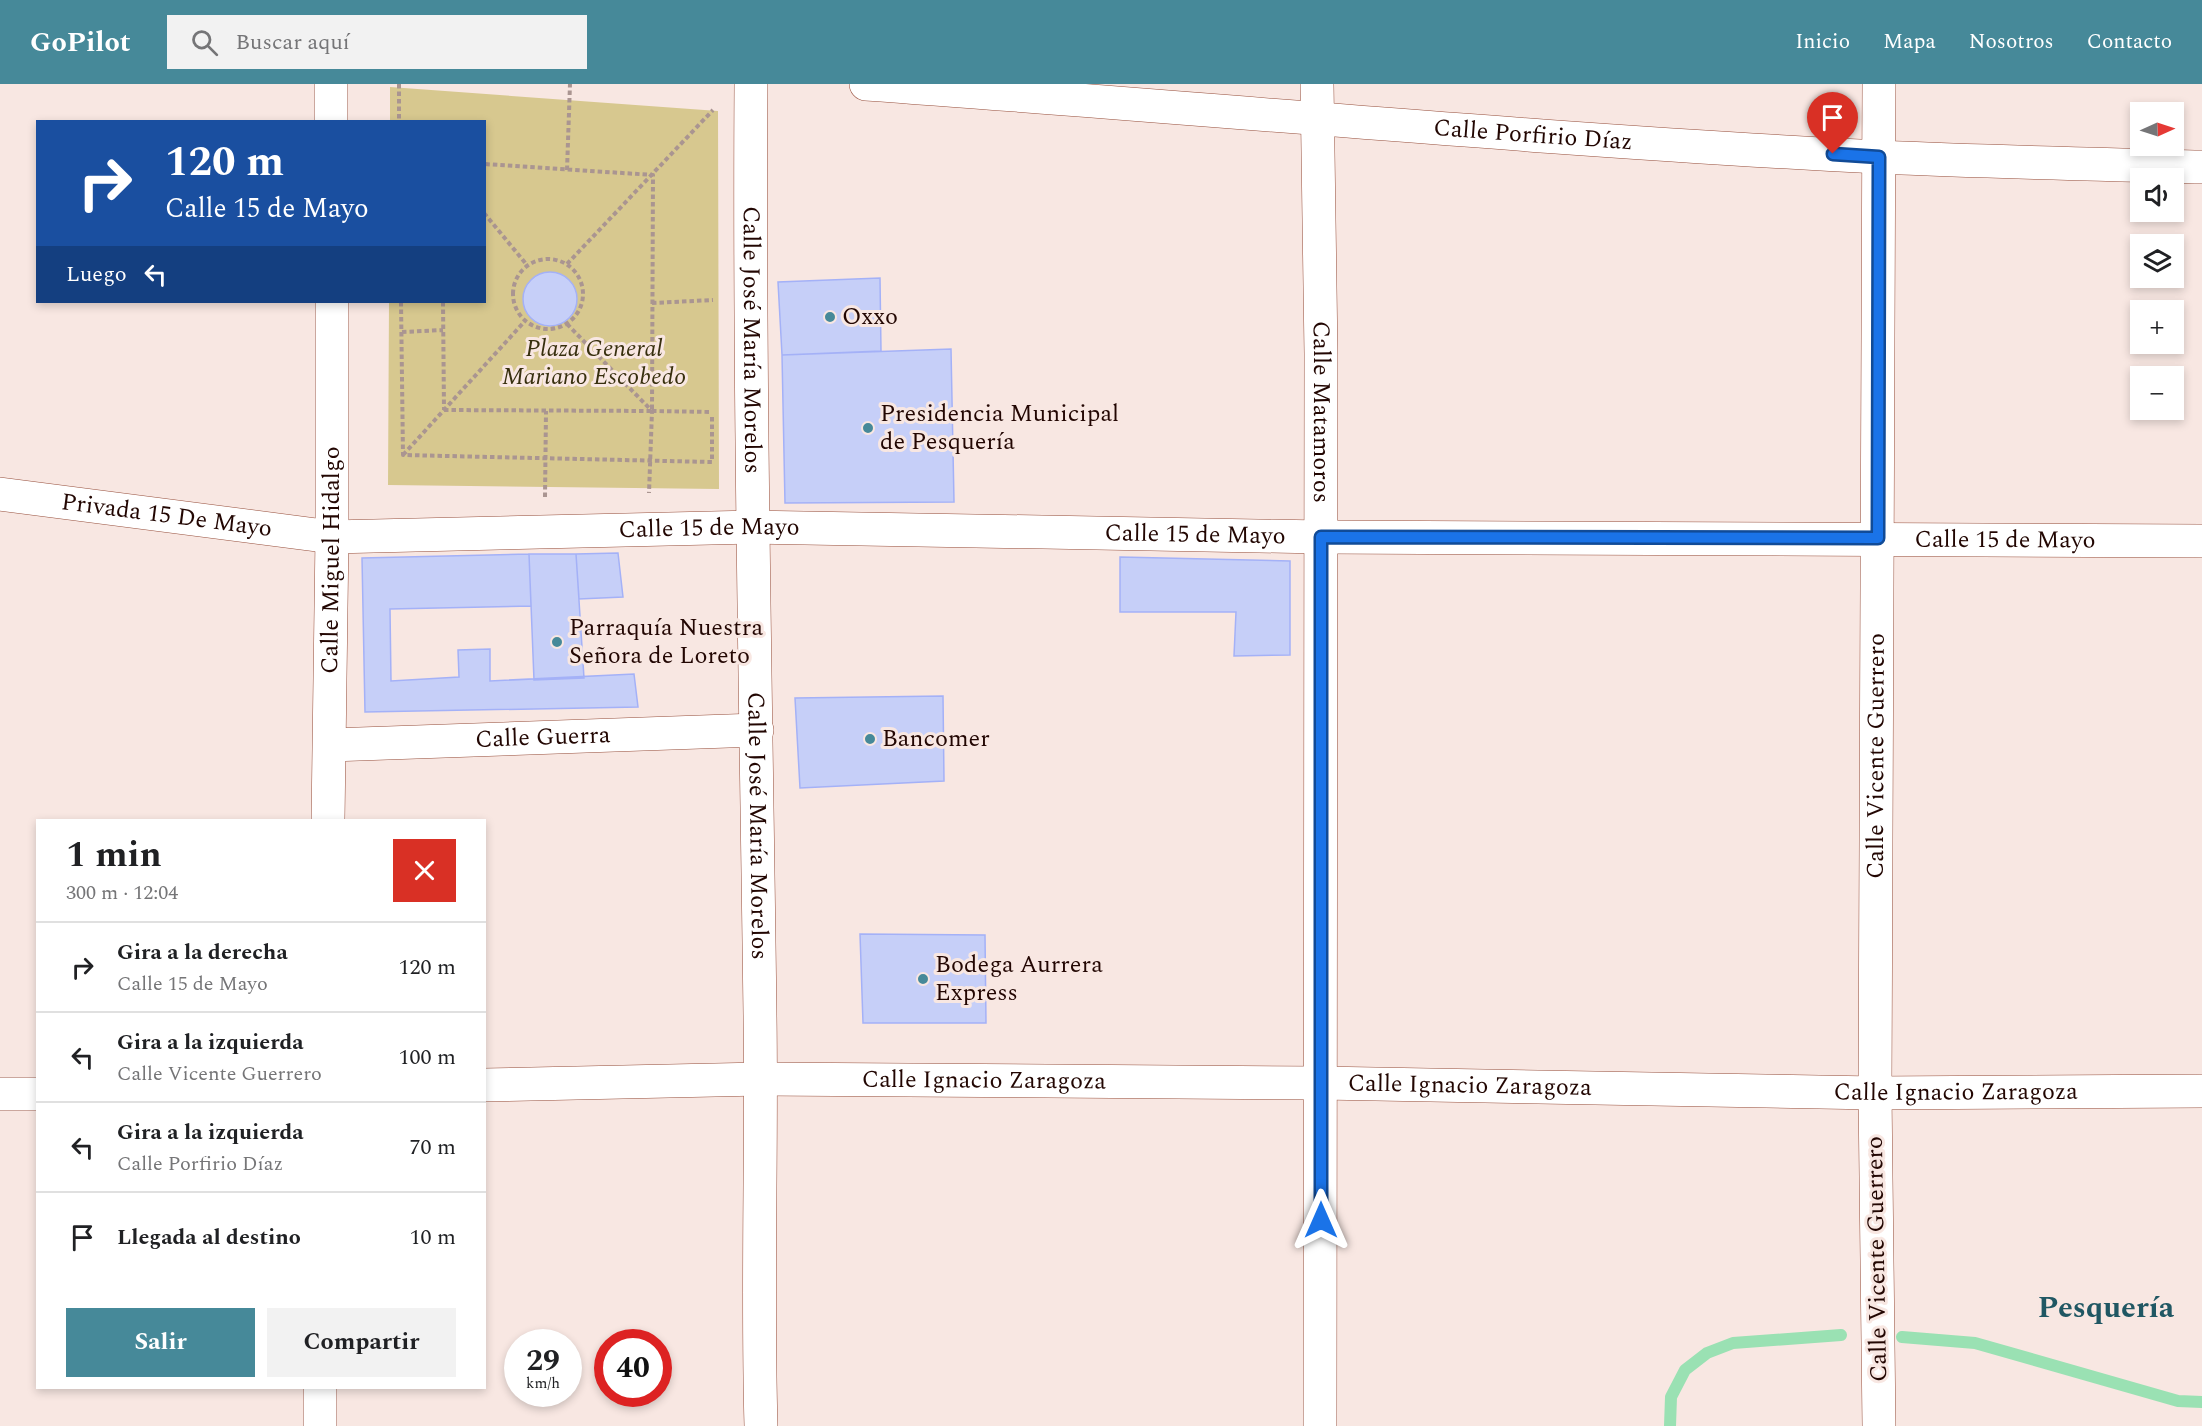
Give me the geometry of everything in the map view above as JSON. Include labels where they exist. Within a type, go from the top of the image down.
[{"type":"street","points":[[331,84],[331,120]]},
{"type":"street","name":"Calle José María Morelos","points":[[751,84],[750,304],[761,1079],[758,1329],[761,1426]]},
{"type":"street","name":"Calle Porfirio Díaz","points":[[866,84],[1085,99],[1318,120],[1879,157],[2202,167]]},
{"type":"street","name":"Calle Matamoros","points":[[1317,84],[1321,354],[1320,1426]]},
{"type":"street","name":"Calle Vicente Guerrero","points":[[1879,84],[1875,1094],[1879,1426]]},
{"type":"street","name":"Calle Miguel Hidalgo","points":[[328,819],[332,537],[332,303]]},
{"type":"street","name":"Privada 15 De Mayo","points":[[0,494],[332,537]]},
{"type":"street","name":"Calle 15 de Mayo","points":[[332,537],[754,527],[1321,537],[2202,541]]},
{"type":"street","name":"Calle Guerra","points":[[330,745],[757,730]]},
{"type":"street","name":"Calle Ignacio Zaragoza","points":[[486,1085],[761,1079],[1321,1083],[1875,1094],[2202,1091]]},
{"type":"street","points":[[0,1094],[36,1094]]},
{"type":"street","points":[[320,1389],[320,1426]]},
{"type":"path","points":[[399,84],[400,120]]},
{"type":"path","points":[[567,170],[570,84]]},
{"type":"path","points":[[567,264],[715,108],[715,119]]},
{"type":"path","points":[[486,164],[653,175]]},
{"type":"path","points":[[651,460],[653,175]]},
{"type":"path","points":[[486,215],[527,265]]},
{"type":"path","points":[[547,258],[567,264],[582,282],[584,294],[579,311],[567,324],[545,330],[534,327],[525,321],[514,303],[512,292],[514,282],[527,265],[537,260],[547,258]]},
{"type":"path","points":[[713,312],[714,289]]},
{"type":"path","points":[[652,303],[713,300]]},
{"type":"path","points":[[401,303],[403,454]]},
{"type":"path","points":[[442,303],[444,410]]},
{"type":"path","points":[[403,454],[525,321]]},
{"type":"path","points":[[567,324],[651,411]]},
{"type":"path","points":[[402,332],[443,330]]},
{"type":"path","points":[[403,454],[712,462],[712,401]]},
{"type":"path","points":[[444,410],[712,412]]},
{"type":"path","points":[[545,458],[546,411]]},
{"type":"green space","name":"Plaza General Mariano Escobedo","points":[[390,87],[718,111],[719,489],[388,485],[389,303],[486,303],[486,120],[390,120]]},
{"type":"building","points":[[545,272],[555,272],[565,276],[573,284],[577,299],[573,314],[565,322],[555,326],[545,326],[535,322],[527,314],[523,304],[523,294],[527,284],[535,276]]},
{"type":"building","name":"Oxxo","points":[[880,278],[881,351],[782,355],[778,282]]},
{"type":"building","name":"Presidencia Municipal de Pesquería","points":[[951,349],[954,502],[785,503],[782,355]]},
{"type":"building","points":[[618,553],[623,597],[579,599],[576,554]]},
{"type":"building","name":"Parraquía Nuestra Señora de Loreto","points":[[529,554],[576,554],[584,678],[534,680]]},
{"type":"building","points":[[529,554],[531,606],[390,609],[391,681],[459,677],[458,650],[490,649],[490,681],[634,674],[638,707],[365,712],[362,558]]},
{"type":"building","points":[[1120,557],[1290,561],[1290,655],[1234,656],[1236,612],[1120,612]]},
{"type":"building","name":"Bancomer","points":[[943,696],[944,781],[800,788],[795,698]]},
{"type":"building","name":"Bodega Aurrera Express","points":[[860,934],[985,935],[986,1023],[863,1023]]},
{"type":"waterway","points":[[1670,1426],[1671,1397],[1685,1370],[1707,1353],[1733,1343],[1841,1335]]},
{"type":"waterway","points":[[1902,1337],[1975,1343],[2178,1401],[2202,1402]]},
{"type":"place","name":"Oxxo","points":[[830,317]]},
{"type":"place","name":"Presidencia Municipal de Pesquería","points":[[868,428]]},
{"type":"place","name":"Parraquía Nuestra Señora de Loreto","points":[[557,642]]},
{"type":"place","name":"Bancomer","points":[[870,739]]},
{"type":"place","name":"Bodega Aurrera Express","points":[[923,979]]},
{"type":"district","name":"Pesquería","points":[[2106,1308]]},
{"type":"route","points":[[1321,1220],[1321,537],[1878,538],[1879,157],[1833,154]]}]
